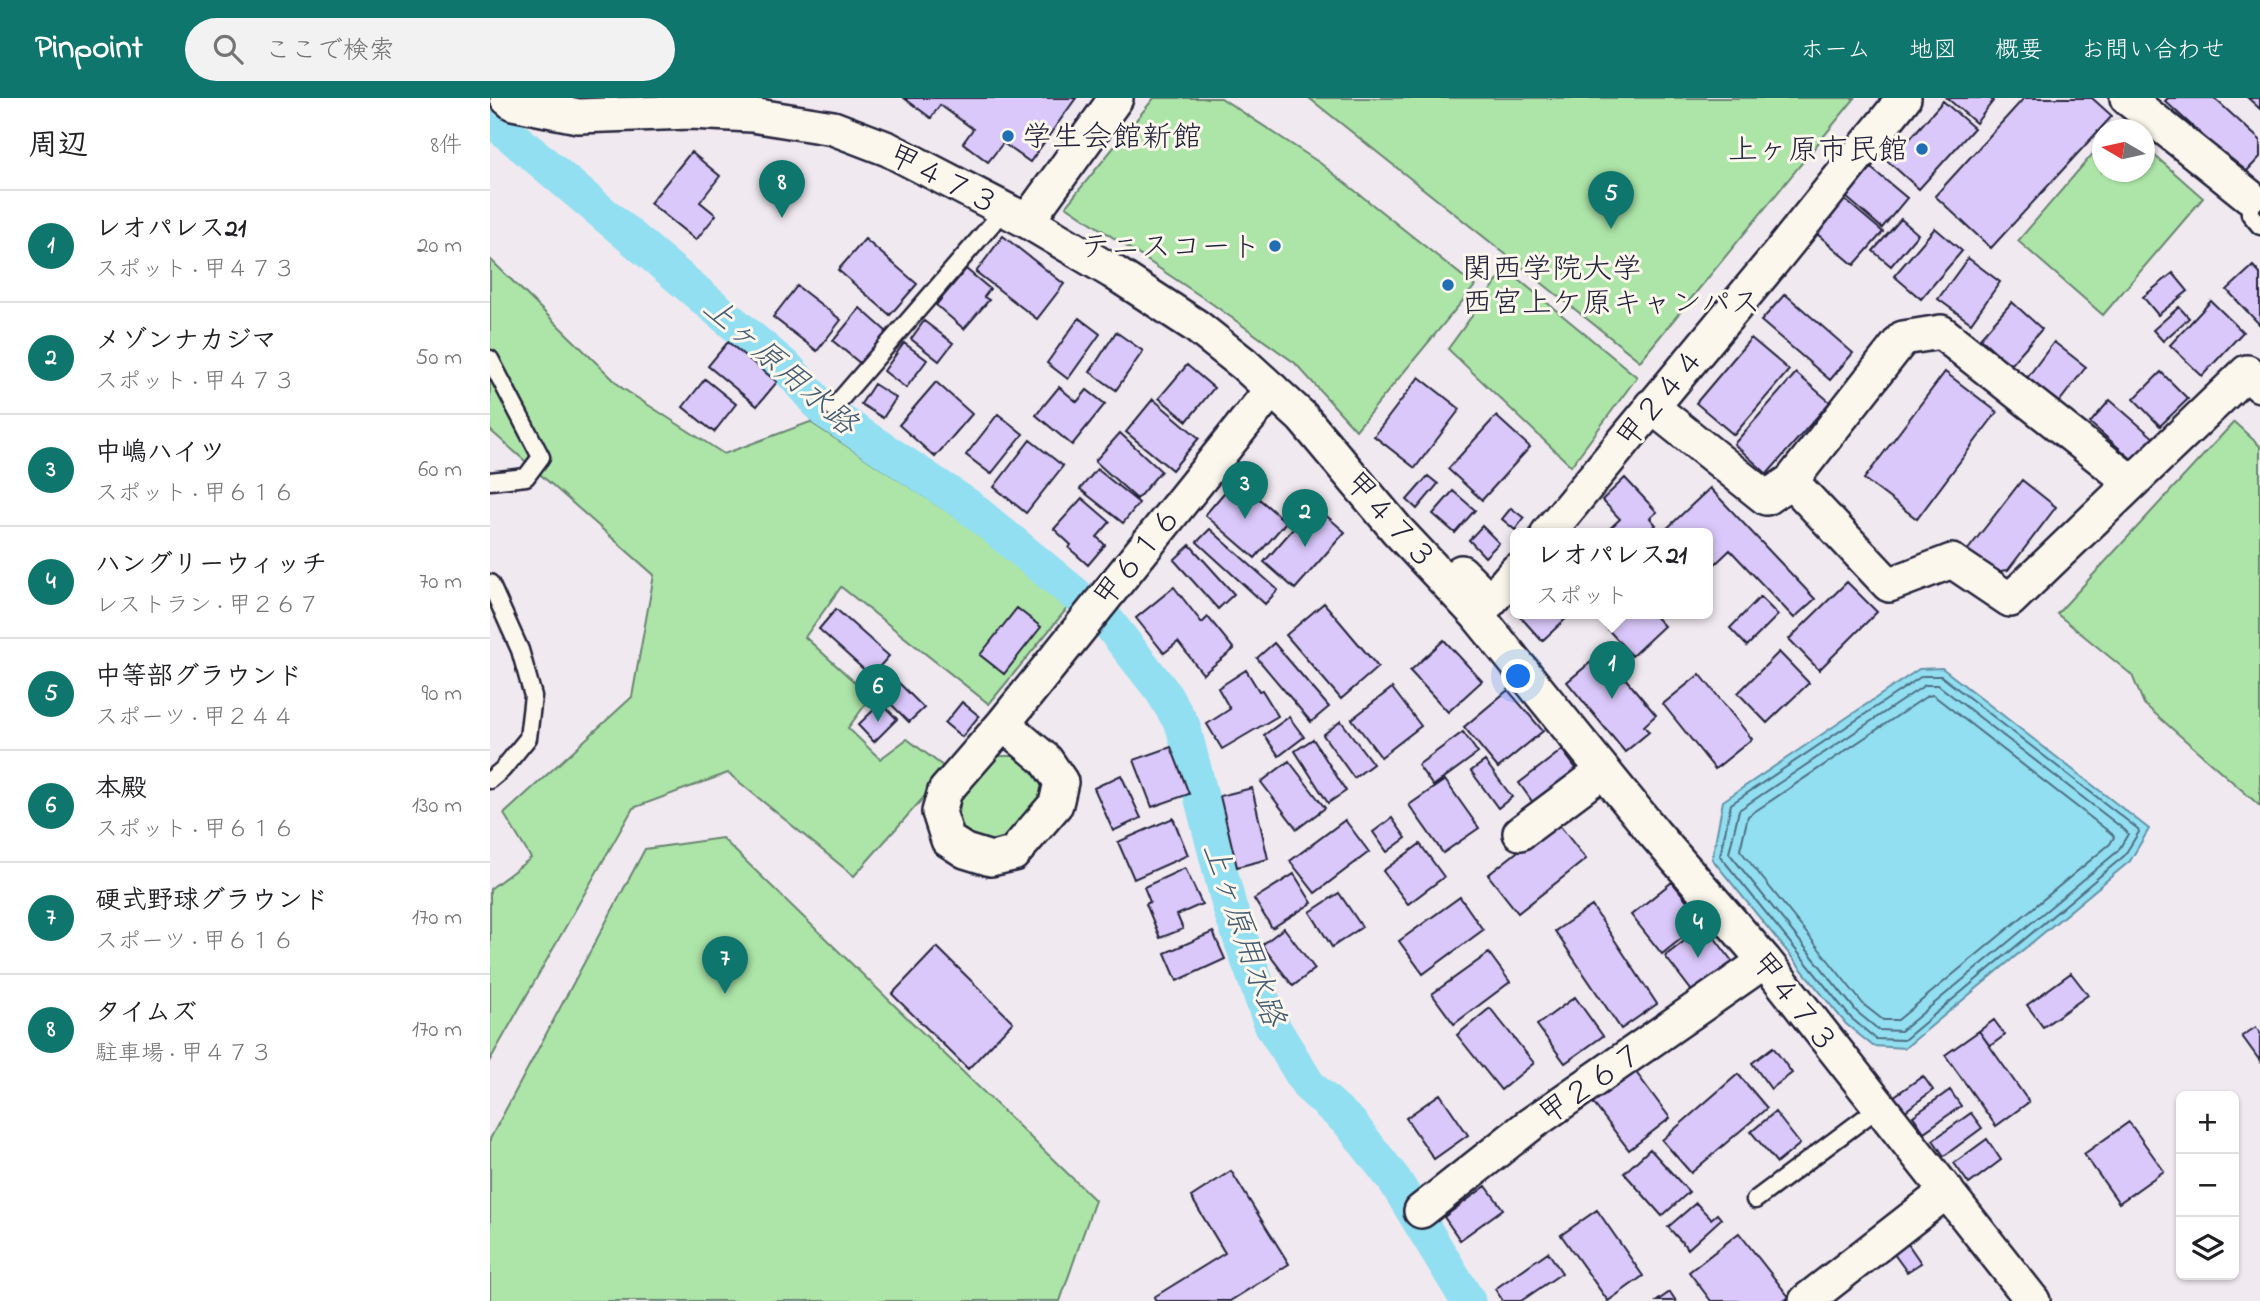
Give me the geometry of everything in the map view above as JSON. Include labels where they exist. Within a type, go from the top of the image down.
[{"type":"street","points":[[1015,216],[1116,98]]},
{"type":"street","name":"甲２４４","points":[[1552,528],[1904,98]]},
{"type":"street","points":[[2127,98],[2256,203]]},
{"type":"street","name":"甲４７３","points":[[503,104],[578,116],[690,112],[752,115],[833,128],[888,149],[1015,216],[1113,272],[1195,326],[1272,388],[1302,417],[1397,530],[1477,615],[1765,961],[1878,1108],[2034,1301]]},
{"type":"street","points":[[1651,406],[1766,498],[1791,481],[1903,338],[1941,331],[2132,482]]},
{"type":"street","points":[[1791,481],[1889,585],[1952,561],[2010,600],[2247,372],[2260,386]]},
{"type":"street","name":"甲６１６","points":[[1003,724],[1272,388]]},
{"type":"street","points":[[1371,499],[1415,524],[1490,601],[1584,726],[1596,761],[1520,833]]},
{"type":"street","points":[[1490,601],[1510,578]]},
{"type":"street","name":"甲２６７","points":[[1422,1211],[1531,1124],[1765,961]]},
{"type":"street","points":[[1806,1301],[1947,1191]]},
{"type":"lane","points":[[833,408],[1015,216]]},
{"type":"lane","points":[[490,359],[541,457],[526,477],[490,481]]},
{"type":"lane","points":[[490,583],[520,650],[533,696],[528,738],[502,770],[490,780]]},
{"type":"lane","points":[[1755,1200],[1878,1108]]},
{"type":"green space","name":"テニスコート","points":[[1154,98],[1221,98],[1320,163],[1475,286],[1356,430],[1295,363],[1066,206]]},
{"type":"green space","points":[[1309,98],[1855,98],[1640,361]]},
{"type":"green space","points":[[2092,155],[2092,182],[2155,182],[2155,156],[2203,198],[2103,315],[2018,241]]},
{"type":"green space","points":[[490,259],[622,388],[724,454],[810,422],[1008,551],[1069,606],[989,704],[841,587],[805,637],[871,697],[848,728],[880,759],[907,739],[948,770],[854,876],[728,773],[633,808],[490,1060],[490,889],[531,858],[504,814],[632,697],[654,575],[490,430]]},
{"type":"green space","points":[[1506,269],[1637,377],[1571,466],[1448,349]]},
{"type":"green space","points":[[2234,422],[2260,446],[2260,806],[2144,704],[2132,675],[2057,614]]},
{"type":"green space","points":[[994,756],[1015,756],[1035,771],[1042,786],[1040,802],[1011,840],[994,844],[976,842],[962,831],[959,815],[961,797]]},
{"type":"green space","points":[[722,838],[1095,1200],[1060,1301],[490,1301],[490,1139],[645,849]]},
{"type":"water","points":[[1942,668],[2149,829],[2130,861],[1905,1048],[1873,1046],[1846,1024],[1712,859],[1723,801],[1919,669]]},
{"type":"building","name":"学生会館新館","points":[[904,98],[1076,98],[1030,162],[1003,143],[988,162],[963,143],[973,129],[940,105],[931,118]]},
{"type":"building","points":[[1947,98],[1990,98],[1993,101],[1976,123]]},
{"type":"building","points":[[2024,98],[2092,98],[2112,116],[2109,119],[2092,119],[2092,138],[1991,248],[1935,196]]},
{"type":"building","points":[[2168,98],[2214,98],[2260,140],[2260,157],[2244,174],[2165,101]]},
{"type":"building","points":[[2248,98],[2260,98],[2260,109]]},
{"type":"building","name":"上ヶ原市民館","points":[[1943,101],[1974,128],[1919,189],[1882,156],[1900,136],[1907,142]]},
{"type":"building","points":[[691,152],[720,176],[700,202],[716,215],[696,240],[650,203]]},
{"type":"building","points":[[1871,168],[1907,198],[1882,228],[1846,197]]},
{"type":"building","points":[[1844,199],[1883,232],[1854,265],[1816,233]]},
{"type":"building","points":[[1901,219],[1918,234],[1891,266],[1873,251]]},
{"type":"building","points":[[1935,228],[1962,251],[1921,299],[1894,276]]},
{"type":"building","points":[[1003,236],[1064,284],[1037,319],[976,272]]},
{"type":"building","points":[[865,239],[917,284],[890,315],[838,270]]},
{"type":"building","points":[[1968,258],[2000,282],[1971,323],[1938,299]]},
{"type":"building","points":[[2253,266],[2260,274],[2260,325],[2227,290]]},
{"type":"building","points":[[966,269],[990,289],[984,297],[989,300],[964,329],[936,305]]},
{"type":"building","points":[[2173,273],[2188,291],[2158,315],[2143,297]]},
{"type":"building","points":[[797,286],[841,320],[817,351],[773,317]]},
{"type":"building","points":[[1785,294],[1853,353],[1830,380],[1761,321]]},
{"type":"building","points":[[2211,301],[2243,332],[2202,376],[2170,345]]},
{"type":"building","points":[[2012,302],[2042,329],[2010,365],[1980,338]]},
{"type":"building","points":[[2179,307],[2189,318],[2163,341],[2153,330]]},
{"type":"building","points":[[860,308],[887,332],[861,364],[833,341]]},
{"type":"building","points":[[1079,318],[1100,334],[1068,379],[1047,363]]},
{"type":"building","points":[[924,321],[953,343],[939,361],[911,339]]},
{"type":"building","points":[[1116,332],[1143,351],[1116,390],[1090,372]]},
{"type":"building","points":[[1751,338],[1789,370],[1734,435],[1696,403]]},
{"type":"building","points":[[728,342],[777,382],[757,406],[708,366]]},
{"type":"building","points":[[2054,342],[2086,367],[2059,402],[2027,378]]},
{"type":"building","points":[[904,343],[927,360],[906,388],[884,371]]},
{"type":"building","points":[[1187,365],[1214,388],[1187,421],[1159,398]]},
{"type":"building","points":[[1945,372],[1997,412],[1917,519],[1864,479]]},
{"type":"building","points":[[2161,372],[2188,399],[2160,426],[2134,399]]},
{"type":"building","points":[[1796,373],[1830,402],[1767,474],[1734,444]]},
{"type":"building","points":[[1419,377],[1460,409],[1415,468],[1374,436]]},
{"type":"building","points":[[705,379],[736,404],[714,432],[683,407]]},
{"type":"building","points":[[936,382],[972,414],[935,457],[899,425]]},
{"type":"building","points":[[874,384],[896,398],[883,418],[861,404]]},
{"type":"building","points":[[1059,387],[1077,402],[1087,390],[1105,404],[1072,445],[1036,415]]},
{"type":"building","points":[[1153,399],[1199,438],[1172,470],[1126,432]]},
{"type":"building","points":[[2110,400],[2155,439],[2135,462],[2090,423]]},
{"type":"building","points":[[998,414],[1023,434],[991,474],[966,455]]},
{"type":"building","points":[[1496,416],[1530,447],[1482,500],[1448,469]]},
{"type":"building","points":[[1120,433],[1161,471],[1137,499],[1095,461]]},
{"type":"building","points":[[1030,440],[1063,466],[1026,513],[994,487]]},
{"type":"building","points":[[1097,469],[1139,503],[1123,523],[1080,489]]},
{"type":"building","points":[[1428,476],[1438,484],[1417,509],[1407,500]]},
{"type":"building","points":[[1625,478],[1657,512],[1650,518],[1656,525],[1653,528],[1610,528],[1620,519],[1602,500]]},
{"type":"building","points":[[1236,479],[1286,522],[1255,558],[1205,515]]},
{"type":"building","points":[[2022,480],[2056,507],[2008,570],[1993,572],[1967,551]]},
{"type":"building","points":[[1710,488],[1815,599],[1794,618],[1730,550],[1713,566],[1713,528],[1667,528]]},
{"type":"building","points":[[1453,491],[1475,510],[1455,533],[1433,514]]},
{"type":"building","points":[[1082,498],[1110,522],[1097,537],[1105,545],[1088,565],[1069,548],[1071,545],[1054,529]]},
{"type":"building","points":[[1314,505],[1345,532],[1295,589],[1264,562]]},
{"type":"building","points":[[1511,508],[1524,518],[1516,528],[1502,519]]},
{"type":"building","points":[[1482,526],[1499,543],[1485,557],[1469,540]]},
{"type":"building","points":[[1210,529],[1278,590],[1265,604],[1197,542]]},
{"type":"building","points":[[1190,545],[1234,594],[1218,609],[1174,560]]},
{"type":"building","points":[[1847,582],[1877,612],[1819,670],[1789,639]]},
{"type":"building","points":[[1174,587],[1202,623],[1208,617],[1234,649],[1203,674],[1178,642],[1164,653],[1136,618]]},
{"type":"building","points":[[1760,597],[1778,615],[1747,646],[1730,628]]},
{"type":"building","points":[[1324,603],[1378,667],[1341,699],[1286,635]]},
{"type":"building","points":[[1017,608],[1041,627],[1004,674],[980,655]]},
{"type":"building","points":[[836,609],[889,656],[871,676],[819,629]]},
{"type":"building","points":[[1522,619],[1566,619],[1542,641]]},
{"type":"building","points":[[1598,619],[1658,619],[1664,626],[1632,656]]},
{"type":"building","points":[[1444,640],[1482,681],[1448,712],[1410,671]]},
{"type":"building","points":[[1274,643],[1329,707],[1311,722],[1257,658]]},
{"type":"building","points":[[1603,652],[1656,715],[1644,726],[1649,732],[1625,752],[1567,682]]},
{"type":"building","points":[[1779,652],[1809,683],[1767,723],[1738,693]]},
{"type":"building","points":[[1246,670],[1278,716],[1222,749],[1207,724],[1230,709],[1218,688]]},
{"type":"building","points":[[1700,674],[1752,739],[1715,769],[1663,704]]},
{"type":"building","points":[[892,676],[924,708],[909,722],[878,691]]},
{"type":"building","points":[[1392,688],[1421,726],[1381,757],[1352,719]]},
{"type":"building","points":[[1508,690],[1543,731],[1498,768],[1464,727]]},
{"type":"building","points":[[962,702],[979,716],[962,737],[945,723]]},
{"type":"building","points":[[881,703],[897,719],[874,742],[858,725]]},
{"type":"building","points":[[1289,717],[1304,737],[1279,756],[1264,735]]},
{"type":"building","points":[[1341,721],[1373,764],[1354,778],[1323,735]]},
{"type":"building","points":[[1463,732],[1478,753],[1433,786],[1418,765]]},
{"type":"building","points":[[1313,739],[1346,791],[1328,803],[1295,751]]},
{"type":"building","points":[[1171,747],[1189,794],[1152,807],[1134,760]]},
{"type":"building","points":[[1562,750],[1578,771],[1534,804],[1519,783]]},
{"type":"building","points":[[1289,761],[1325,808],[1297,829],[1261,782]]},
{"type":"building","points":[[1485,761],[1512,797],[1498,808],[1471,771]]},
{"type":"building","points":[[1121,775],[1141,818],[1113,831],[1094,788]]},
{"type":"building","points":[[1445,780],[1479,828],[1443,853],[1409,805]]},
{"type":"building","points":[[1252,788],[1268,859],[1237,867],[1220,796]]},
{"type":"building","points":[[1173,818],[1188,855],[1134,879],[1118,842]]},
{"type":"building","points":[[1392,818],[1406,838],[1387,852],[1373,832]]},
{"type":"building","points":[[1345,820],[1369,852],[1315,893],[1290,861]]},
{"type":"building","points":[[1556,821],[1586,859],[1518,913],[1488,875]]},
{"type":"building","points":[[1420,844],[1444,877],[1408,904],[1383,871]]},
{"type":"building","points":[[1185,868],[1202,904],[1177,915],[1183,929],[1160,938],[1146,904],[1150,902],[1144,887]]},
{"type":"building","points":[[1294,874],[1312,903],[1272,928],[1254,899]]},
{"type":"building","points":[[1672,882],[1703,921],[1662,954],[1631,915]]},
{"type":"building","points":[[1339,893],[1362,927],[1332,947],[1310,912]]},
{"type":"building","points":[[1460,897],[1483,930],[1423,974],[1399,941]]},
{"type":"building","points":[[1592,906],[1657,1004],[1621,1029],[1555,931]]},
{"type":"building","points":[[1705,925],[1735,965],[1695,995],[1665,956]]},
{"type":"building","points":[[1284,928],[1315,969],[1293,986],[1262,945]]},
{"type":"building","points":[[1213,932],[1225,959],[1177,981],[1165,953]]},
{"type":"building","points":[[937,947],[1013,1022],[968,1069],[892,994]]},
{"type":"building","points":[[1489,953],[1510,982],[1454,1024],[1432,994]]},
{"type":"building","points":[[2071,973],[2088,995],[2043,1027],[2027,1005]]},
{"type":"building","points":[[1575,997],[1603,1036],[1565,1063],[1537,1025]]},
{"type":"building","points":[[1490,1008],[1534,1063],[1501,1090],[1457,1035]]},
{"type":"building","points":[[1994,1020],[2005,1035],[1990,1046],[1979,1031]]},
{"type":"building","points":[[2256,1027],[2260,1033],[2260,1061],[2242,1036]]},
{"type":"building","points":[[1979,1031],[2029,1102],[1996,1126],[1945,1055]]},
{"type":"building","points":[[1773,1047],[1792,1073],[1771,1089],[1752,1063]]},
{"type":"building","points":[[1629,1063],[1670,1118],[1629,1150],[1587,1095]]},
{"type":"building","points":[[1738,1074],[1767,1108],[1691,1173],[1662,1140]]},
{"type":"building","points":[[1923,1076],[1933,1090],[1904,1112],[1893,1097]]},
{"type":"building","points":[[1950,1090],[1961,1106],[1924,1132],[1913,1116]]},
{"type":"building","points":[[1440,1094],[1468,1135],[1434,1159],[1406,1118]]},
{"type":"building","points":[[1775,1112],[1800,1144],[1777,1163],[1751,1132]]},
{"type":"building","points":[[1971,1113],[1982,1128],[1944,1156],[1933,1140]]},
{"type":"building","points":[[2129,1122],[2164,1171],[2119,1203],[2084,1154]]},
{"type":"building","points":[[1987,1139],[2001,1160],[1969,1184],[1954,1163]]},
{"type":"building","points":[[1650,1149],[1689,1192],[1662,1216],[1624,1173]]},
{"type":"building","points":[[1231,1171],[1289,1264],[1230,1301],[1156,1301],[1154,1297],[1225,1253],[1191,1197]]},
{"type":"building","points":[[1486,1186],[1503,1209],[1460,1240],[1444,1217]]},
{"type":"building","points":[[1696,1203],[1711,1219],[1717,1214],[1721,1219],[1688,1249],[1668,1227]]},
{"type":"building","points":[[1597,1210],[1643,1276],[1608,1301],[1561,1235]]},
{"type":"building","points":[[1739,1233],[1789,1297],[1784,1301],[1711,1301],[1689,1272]]},
{"type":"building","points":[[1908,1244],[1921,1263],[1907,1272],[1894,1254]]},
{"type":"building","points":[[1548,1252],[1562,1273],[1521,1301],[1503,1301],[1495,1289]]},
{"type":"building","points":[[1670,1292],[1676,1301],[1657,1301]]},
{"type":"waterway","name":"上ヶ原用水路","points":[[497,124],[789,370],[825,411],[967,505],[1075,594]]},
{"type":"waterway","name":"上ヶ原用水路","points":[[1104,617],[1162,691],[1183,726],[1230,909],[1271,1024],[1309,1086],[1350,1123],[1395,1181],[1468,1301]]},
{"type":"place","name":"学生会館新館","points":[[1008,136]]},
{"type":"place","name":"上ヶ原市民館","points":[[1922,149]]},
{"type":"place","name":"タイムズ","points":[[782,218]]},
{"type":"place","name":"中等部グラウンド","points":[[1611,229]]},
{"type":"place","name":"テニスコート","points":[[1275,246]]},
{"type":"place","name":"関西学院大学 西宮上ケ原キャンパス","points":[[1448,285]]},
{"type":"place","name":"中嶋ハイツ","points":[[1245,519]]},
{"type":"place","name":"メゾンナカジマ","points":[[1305,547]]},
{"type":"place","name":"レオパレス21","points":[[1612,699]]},
{"type":"place","name":"本殿","points":[[878,722]]},
{"type":"place","name":"ハングリーウィッチ","points":[[1698,958]]},
{"type":"place","name":"硬式野球グラウンド","points":[[725,994]]}]
